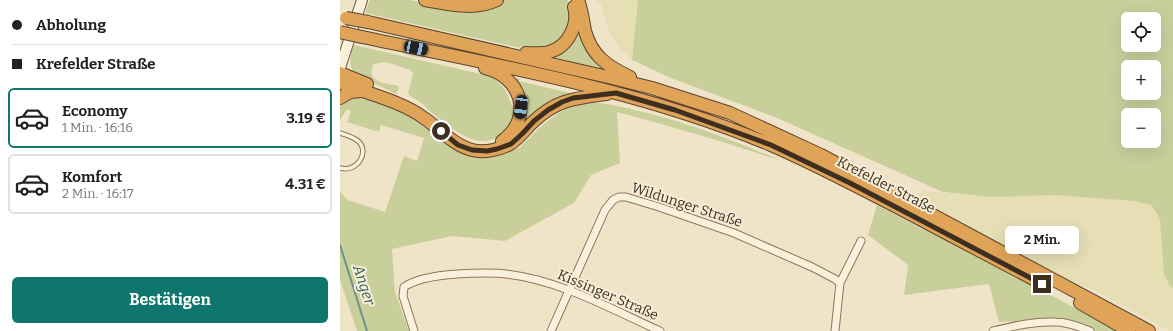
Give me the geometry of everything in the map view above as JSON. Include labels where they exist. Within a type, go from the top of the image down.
[{"type":"highway","points":[[425,0],[473,7],[497,0]]},
{"type":"highway","points":[[458,0],[481,0]]},
{"type":"highway","points":[[498,51],[536,53],[549,52],[558,48],[569,36],[576,21],[572,0]]},
{"type":"highway","points":[[578,0],[588,39],[597,55],[613,69],[652,88]]},
{"type":"highway","points":[[343,17],[498,51],[652,88]]},
{"type":"highway","points":[[340,32],[456,57],[469,64],[491,70],[504,76],[513,84],[518,92],[521,107],[519,121],[511,134],[500,142],[487,145],[473,144],[460,138],[427,113],[340,73]]},
{"type":"highway","name":"Krefelder Straße","points":[[456,57],[616,93],[675,110],[771,145],[850,183],[1129,331]]},
{"type":"highway","points":[[340,82],[389,100],[423,117],[458,145],[472,150],[487,151],[511,144],[534,121],[548,110],[562,102],[573,98],[616,93]]},
{"type":"highway","name":"Krefelder Straße","points":[[652,88],[730,114],[794,141],[851,170],[1149,331]]},
{"type":"highway","points":[[340,98],[350,92],[363,91]]},
{"type":"main road","points":[[340,68],[362,0]]},
{"type":"street","name":"Wildunger Straße","points":[[551,331],[605,210],[613,200],[619,197],[626,197],[659,207],[734,233],[812,267],[840,283]]},
{"type":"street","points":[[835,331],[840,283],[861,241]]},
{"type":"street","name":"Kissinger Straße","points":[[414,331],[403,296],[404,287],[410,283],[445,275],[485,272],[528,278],[569,290],[660,331]]},
{"type":"street","points":[[994,331],[1016,325],[1057,322],[1080,327],[1090,331]]},
{"type":"lane","points":[[340,133],[357,140],[361,145],[362,151],[359,162],[355,167],[348,169],[340,168]]},
{"type":"shaded area","points":[[596,0],[638,0],[632,60],[619,48],[606,24],[601,4]]},
{"type":"shaded area","points":[[924,191],[991,197],[1057,195],[1133,201],[1152,206],[1160,219],[1164,275],[1170,286],[1173,288],[1173,331],[1169,331],[1096,291],[1070,281],[962,223],[916,196]]},
{"type":"green space","points":[[370,0],[410,0],[436,6],[494,5],[504,0],[568,0],[570,17],[565,35],[560,40],[547,47],[524,48],[365,13]]},
{"type":"green space","points":[[638,0],[1173,0],[1173,288],[1170,286],[1164,275],[1160,219],[1152,206],[1148,204],[1133,201],[1057,195],[991,197],[943,192],[777,118],[671,78],[632,60]]},
{"type":"green space","points":[[579,18],[607,71],[553,57]]},
{"type":"green space","points":[[354,45],[491,77],[503,86],[512,106],[515,106],[514,115],[509,127],[493,139],[483,141],[473,140],[463,135],[444,123],[424,105],[408,94],[413,73],[410,70],[386,62],[374,64],[372,75],[374,78],[377,81],[398,86],[399,88],[396,94],[355,74],[351,67],[350,60]]},
{"type":"green space","points":[[511,77],[520,79],[519,81],[578,95],[518,135],[521,87]]},
{"type":"green space","points":[[359,94],[398,107],[456,148],[515,146],[518,149],[542,126],[562,111],[578,104],[602,103],[619,106],[692,126],[729,139],[784,162],[743,148],[617,112],[620,163],[591,175],[574,203],[505,241],[452,236],[392,249],[395,292],[409,331],[357,331],[340,280],[340,192],[348,200],[385,212],[404,156],[417,161],[424,138],[381,125],[379,132],[347,122],[351,111],[347,109],[340,120],[340,106],[350,100],[349,96]]},
{"type":"green space","points":[[877,205],[918,227],[947,240],[1118,331],[1096,331],[1080,325],[1046,320],[999,322],[989,284],[904,295],[908,265],[868,235]]},
{"type":"waterway","name":"Anger","points":[[340,245],[367,331]]},
{"type":"route","points":[[441,131],[458,145],[472,150],[487,151],[497,149],[511,144],[534,121],[548,110],[562,102],[573,98],[616,93],[675,110],[771,145],[850,183],[1042,284]]}]
